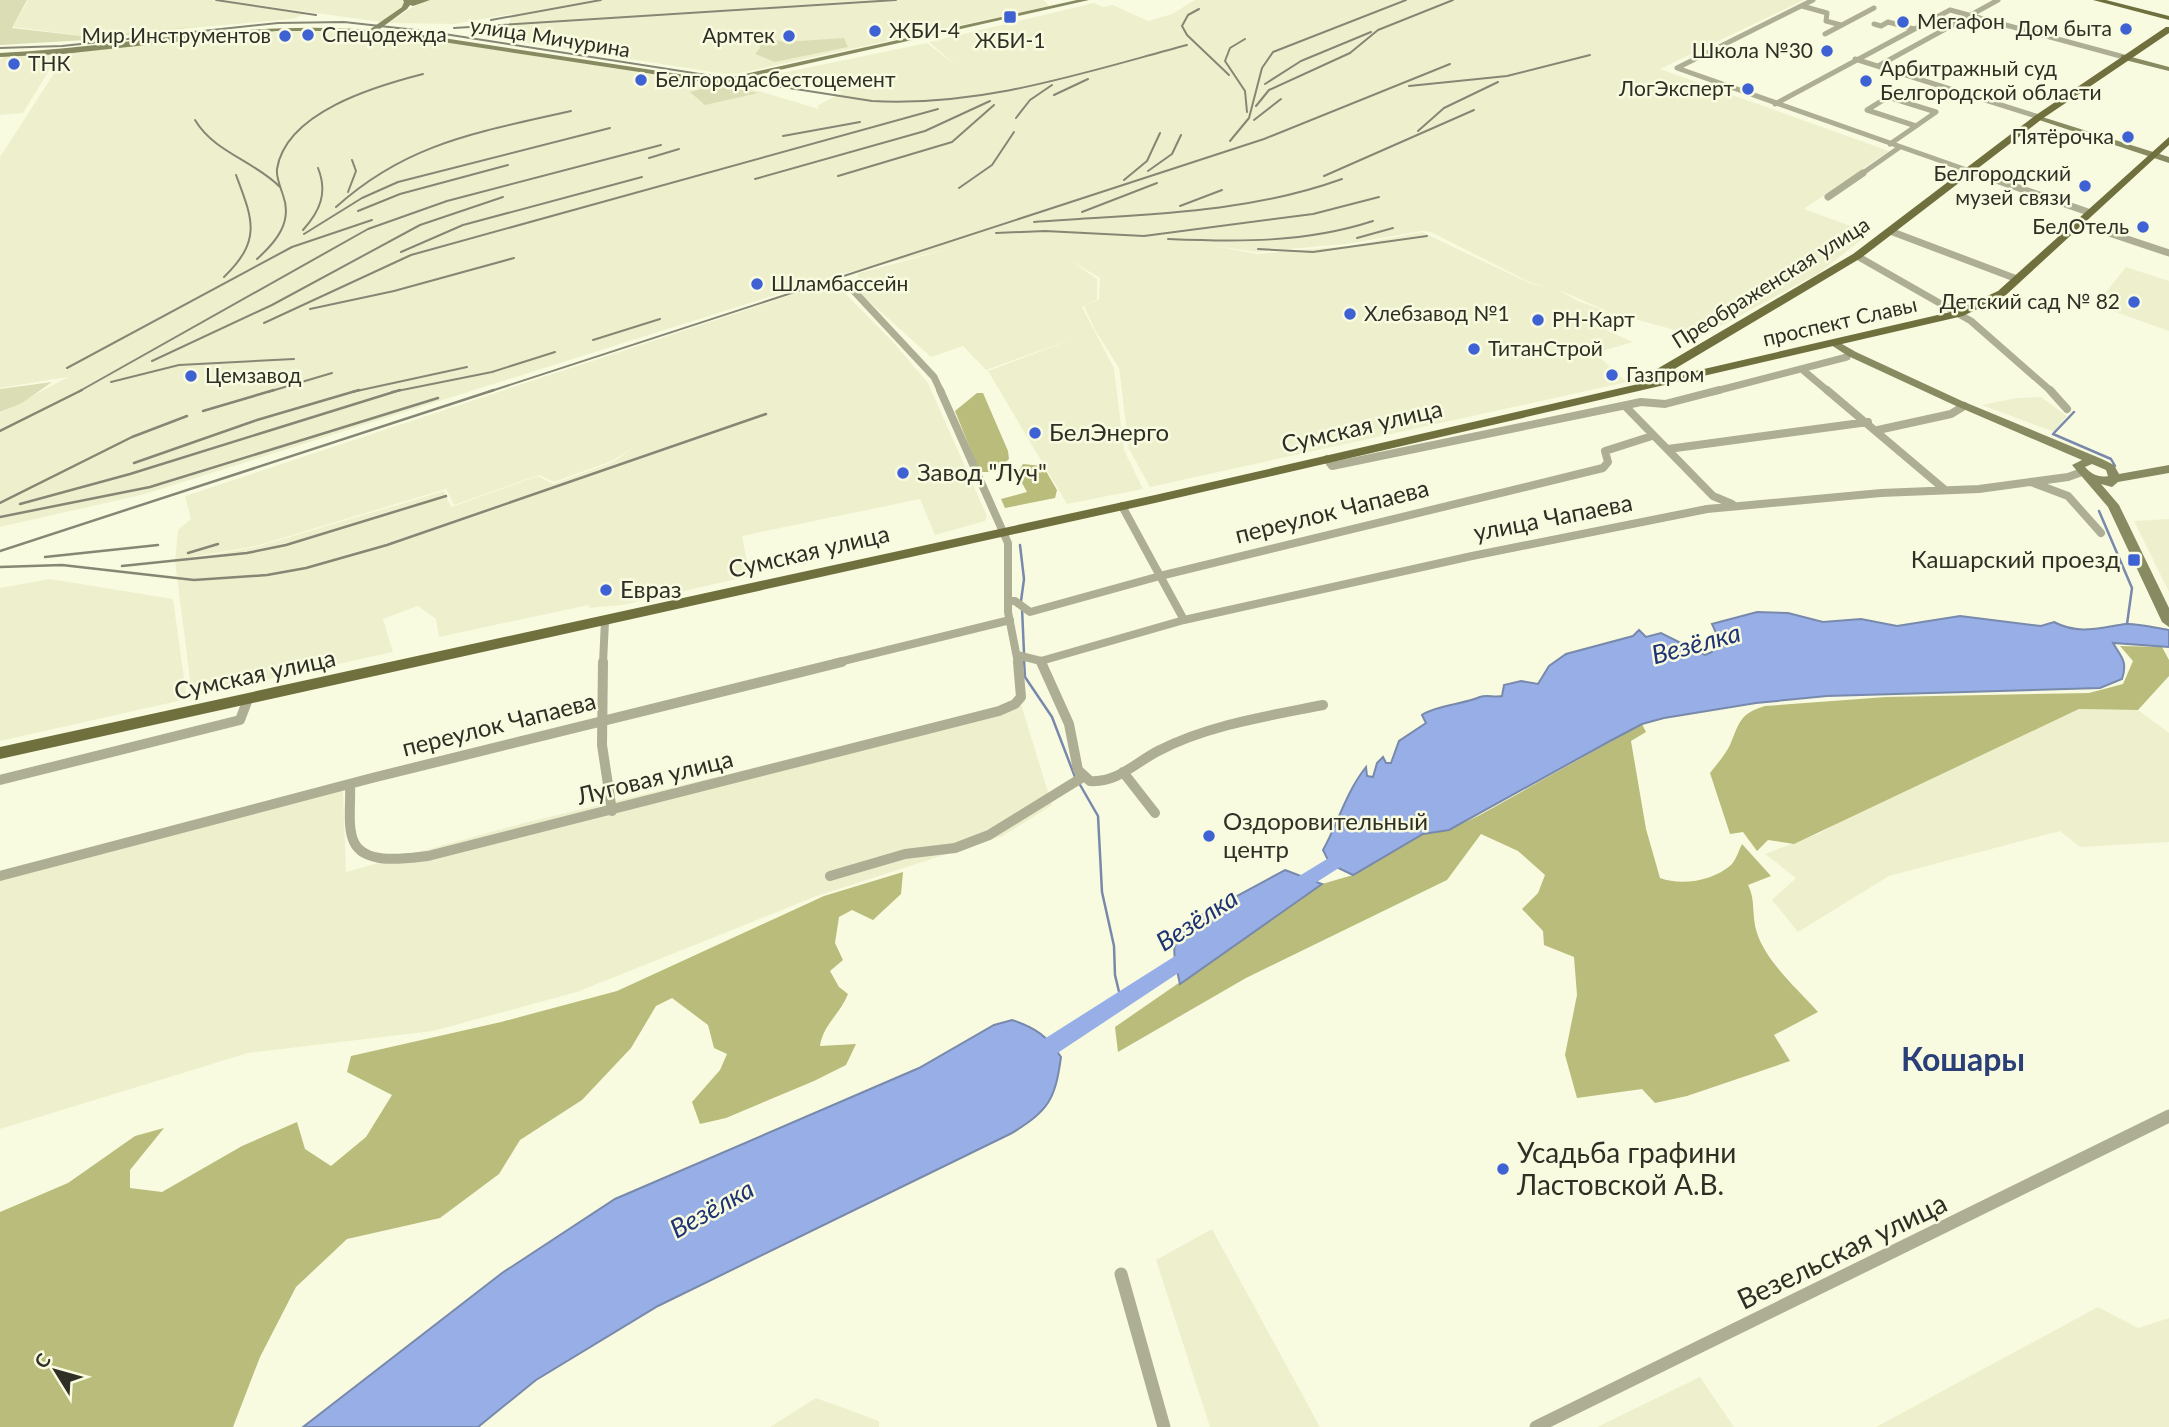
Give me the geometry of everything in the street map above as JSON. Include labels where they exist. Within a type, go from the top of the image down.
[{"type":"main road","points":[[2097,0],[2169,18]]},
{"type":"main road","name":"Преображенская улица","points":[[1626,389],[1689,357],[1857,256],[2039,117],[2169,29]]},
{"type":"main road","name":"проспект Славы","points":[[1626,389],[1713,372],[1959,314],[1988,302],[2017,279],[2169,140]]},
{"type":"main road","points":[[1699,375],[1686,367],[1689,357],[1706,359],[1714,367],[1713,372]]},
{"type":"main road","name":"Сумская улица","points":[[0,753],[1326,459],[1501,426],[1626,389]]},
{"type":"street","points":[[373,30],[406,4],[427,0]]},
{"type":"street","points":[[1048,0],[1057,8]]},
{"type":"street","name":"улица Мичурина","points":[[0,55],[63,52],[276,29],[373,30],[718,82],[1086,0]]},
{"type":"street","points":[[1813,0],[1677,68],[2088,212]]},
{"type":"street","points":[[1878,66],[1998,0]]},
{"type":"street","points":[[1802,6],[1827,13],[1826,20],[1841,25]]},
{"type":"street","points":[[1825,34],[1874,8]]},
{"type":"street","points":[[1776,104],[1950,10],[2169,69]]},
{"type":"street","points":[[1855,18],[1867,21]]},
{"type":"street","points":[[1874,24],[1881,26],[1888,22],[1914,29]]},
{"type":"street","points":[[1855,59],[2169,160]]},
{"type":"street","points":[[1890,144],[1916,126],[1936,112],[1888,97],[1867,110],[1916,126]]},
{"type":"street","points":[[1828,197],[1899,147]]},
{"type":"street","points":[[2097,229],[2169,253]]},
{"type":"street","points":[[1890,231],[2017,279]]},
{"type":"street","points":[[1857,256],[1959,314],[2057,396],[2067,409]]},
{"type":"street","points":[[851,288],[934,377],[1008,543],[1008,601],[1017,655],[1041,661],[1063,710],[1083,777]]},
{"type":"street","points":[[1835,343],[1852,354],[1964,406],[2102,463],[2115,474],[2109,498]]},
{"type":"street","points":[[1501,426],[1625,407],[1641,402],[1665,404],[1847,357]]},
{"type":"street","points":[[1804,370],[1878,430],[1944,489]]},
{"type":"street","points":[[1878,430],[1951,414],[1964,406]]},
{"type":"street","points":[[1625,407],[1713,496],[1737,505]]},
{"type":"street","points":[[1668,449],[1868,422]]},
{"type":"street","name":"переулок Чапаева","points":[[1008,601],[1015,601],[1030,612],[1160,576],[1603,468],[1608,462],[1605,452],[1613,446],[1653,436]]},
{"type":"street","points":[[2051,444],[2109,498],[2166,616]]},
{"type":"street","points":[[2083,472],[2082,461],[2163,470]]},
{"type":"street","points":[[2083,472],[2105,481],[2163,470]]},
{"type":"street","name":"улица Чапаева","points":[[1041,661],[1184,620],[1472,556],[1707,509],[1944,489],[1979,489],[2083,472]]},
{"type":"street","points":[[2031,482],[2042,489],[2066,494],[2080,506],[2101,533]]},
{"type":"street","points":[[1707,509],[1713,496]]},
{"type":"street","points":[[1122,506],[1184,620]]},
{"type":"street","name":"переулок Чапаева","points":[[0,876],[350,786],[372,778],[1010,620]]},
{"type":"street","points":[[605,621],[602,722],[606,798],[612,811]]},
{"type":"street","name":"Луговая улица","points":[[350,786],[353,841],[357,849],[364,853],[396,859],[428,856],[999,710],[1014,704],[1021,697],[1017,655]]},
{"type":"street","points":[[0,780],[240,720],[248,699]]},
{"type":"street","points":[[1083,777],[1099,783],[1111,781],[1168,746],[1249,720],[1323,705]]},
{"type":"street","points":[[1123,772],[1155,813]]},
{"type":"street","points":[[830,876],[905,854],[955,848],[989,835],[1083,777]]},
{"type":"street","name":"Везельская улица","points":[[1536,1427],[2169,1116]]},
{"type":"street","points":[[1121,1274],[1164,1427]]},
{"type":"shaded area","points":[[0,0],[27,0],[12,28],[90,37],[203,26],[86,40],[0,45]]},
{"type":"shaded area","points":[[28,0],[211,0],[305,14],[292,19],[91,37],[13,27]]},
{"type":"shaded area","points":[[222,0],[404,0],[405,4],[381,22]]},
{"type":"shaded area","points":[[424,0],[1044,0],[1049,6],[731,75],[504,39],[512,14],[454,24],[388,23]]},
{"type":"shaded area","points":[[1195,0],[1804,0],[1660,69],[1889,151],[1804,209],[1870,233],[1819,273],[1700,337],[1609,312],[1557,289],[1578,301],[1622,317],[1606,330],[1633,342],[1595,353],[1627,382],[1150,487],[1129,449],[1119,368],[1095,330],[1084,306],[1099,299],[1100,278],[1070,260],[1097,279],[1097,299],[1082,307],[1114,368],[1124,450],[1143,489],[1067,504],[988,371],[1076,338],[986,370],[963,346],[931,357],[853,287],[859,273],[949,249],[842,274],[145,494],[0,527],[0,413],[68,377],[0,388],[0,157],[67,53],[285,30],[320,29],[424,38],[759,91],[819,109],[817,106],[843,92],[769,80],[767,76],[927,43],[958,67],[929,42],[1094,3],[1103,7],[1113,5],[1148,21],[1172,14]],"holes":[[[1422,231],[1431,232],[1529,282],[1550,288],[1529,283],[1422,232],[1348,246],[1257,254],[1214,246],[1257,252],[1347,244]]]},
{"type":"shaded area","points":[[844,38],[848,47],[775,62],[755,54],[760,48],[758,42],[771,39],[784,42]]},
{"type":"shaded area","points":[[59,54],[23,113],[0,115],[0,60],[4,56]]},
{"type":"shaded area","points":[[716,85],[758,93],[705,105],[690,92]]},
{"type":"shaded area","name":"Детский сад № 82","points":[[2126,267],[2169,281],[2169,331],[2096,305]]},
{"type":"shaded area","points":[[833,281],[894,343],[928,383],[987,516],[985,521],[935,535],[920,499],[742,536],[750,576],[622,605],[589,608],[589,605],[439,637],[436,619],[418,606],[383,619],[393,652],[192,696],[175,561],[256,547],[444,491],[451,507],[538,476],[553,484],[613,462],[637,445],[612,461],[554,482],[539,475],[454,505],[446,489],[256,546],[175,560],[178,530],[191,519],[185,496]]},
{"type":"shaded area","points":[[52,382],[22,403],[0,412],[0,389]]},
{"type":"shaded area","points":[[2041,397],[2067,416],[2054,432],[1982,405],[2017,398]]},
{"type":"shaded area","points":[[2169,519],[2169,592],[2134,521]]},
{"type":"shaded area","points":[[50,579],[173,599],[187,699],[0,741],[0,588]]},
{"type":"shaded area","points":[[1021,704],[1052,805],[1003,836],[817,896],[577,992],[433,1031],[248,1053],[0,1129],[0,881],[343,790],[346,872],[524,823]]},
{"type":"shaded area","points":[[2079,709],[2138,710],[2169,733],[2169,842],[2080,847],[2060,831],[1889,876],[1798,932],[1772,900],[1796,878],[1765,854],[1820,833],[1855,813]]},
{"type":"shaded area","points":[[1212,1229],[1320,1427],[1210,1427],[1156,1260]]},
{"type":"shaded area","points":[[2098,1307],[2138,1328],[2169,1318],[2169,1427],[1876,1427]]},
{"type":"shaded area","points":[[1700,1377],[1734,1427],[1597,1427]]},
{"type":"shaded area","points":[[816,1398],[879,1421],[879,1427],[770,1427]]},
{"type":"green space","points":[[977,393],[983,393],[1008,451],[1009,459],[995,472],[982,472],[978,468],[955,411]]},
{"type":"green space","points":[[1023,464],[1043,466],[1057,490],[1055,498],[1005,508],[1001,499],[1027,492],[1017,474]]},
{"type":"green space","points":[[2120,646],[2162,647],[2169,660],[2169,676],[2138,710],[2079,709],[1794,844],[1768,840],[1757,851],[1743,832],[1730,834],[1710,773],[1728,749],[1742,720],[1756,709],[1765,706],[1886,697],[2089,693],[2123,684],[2133,661]]},
{"type":"green space","points":[[1642,724],[1646,732],[1631,741],[1646,829],[1660,878],[1687,882],[1715,875],[1731,865],[1742,844],[1771,876],[1748,885],[1757,933],[1775,965],[1818,1012],[1774,1035],[1790,1061],[1687,1096],[1655,1103],[1642,1089],[1577,1098],[1565,1055],[1577,995],[1574,957],[1544,945],[1543,931],[1522,909],[1538,893],[1545,875],[1518,851],[1481,834],[1447,880],[1246,978],[1118,1052],[1115,1027],[1322,884],[1353,875],[1423,834],[1449,830],[1480,815]]},
{"type":"green space","points":[[903,872],[901,894],[873,920],[852,910],[839,917],[835,943],[843,960],[830,971],[839,987],[848,994],[825,1032],[820,1046],[856,1044],[846,1065],[726,1118],[700,1124],[692,1102],[720,1070],[727,1054],[714,1048],[708,1025],[672,998],[656,1006],[631,1048],[582,1100],[520,1140],[499,1174],[440,1218],[347,1239],[296,1287],[260,1357],[233,1427],[0,1427],[0,1212],[68,1183],[135,1136],[164,1128],[130,1170],[130,1188],[162,1192],[242,1146],[297,1122],[305,1149],[331,1166],[366,1137],[392,1095],[347,1072],[351,1056],[501,1022],[617,991],[824,896]]},
{"type":"water","points":[[1757,612],[1788,613],[1823,622],[1861,619],[1897,626],[1960,616],[2041,626],[2054,622],[2080,629],[2135,624],[2169,630],[2169,647],[2113,643],[2124,663],[2124,673],[2122,679],[2100,688],[1827,696],[1756,703],[1664,718],[1642,724],[1449,830],[1423,834],[1353,875],[1330,864],[1323,850],[1359,777],[1366,767],[1367,776],[1373,777],[1377,763],[1383,757],[1386,763],[1391,763],[1399,741],[1426,723],[1422,715],[1427,712],[1483,696],[1502,696],[1504,685],[1521,681],[1538,684],[1549,666],[1566,654],[1633,636],[1639,630],[1646,637],[1661,633],[1705,655],[1712,652],[1717,635],[1712,624]]},
{"type":"water","points":[[1285,870],[1322,884],[1180,984],[1175,945],[1176,938],[1185,924]]},
{"type":"water","points":[[1012,1020],[1040,1034],[1061,1057],[1056,1084],[1048,1103],[1012,1133],[658,1306],[536,1380],[478,1427],[303,1427],[502,1273],[615,1199],[919,1068],[994,1025]]},
{"type":"waterway","points":[[2074,412],[2053,434],[2111,459],[2115,466]]},
{"type":"waterway","points":[[2099,511],[2132,588],[2127,624]]},
{"type":"waterway","points":[[1020,545],[1024,579],[1021,601]]},
{"type":"waterway","points":[[1022,608],[1024,653]]},
{"type":"waterway","points":[[1024,660],[1025,677],[1052,717],[1075,777]]},
{"type":"waterway","points":[[1079,783],[1098,816],[1102,892],[1114,946],[1115,975],[1121,1000]]},
{"type":"waterway","name":"Везёлка","points":[[1292,889],[1350,852]]},
{"type":"waterway","name":"Везёлка","points":[[1037,1055],[1194,952]]},
{"type":"railway","points":[[216,0],[316,15]]},
{"type":"railway","points":[[491,20],[601,0]]},
{"type":"railway","points":[[454,28],[896,0]]},
{"type":"railway","points":[[1230,141],[1249,118],[1262,68],[1273,52],[1406,0]]},
{"type":"railway","points":[[1256,106],[1269,90],[1350,53],[1378,30],[1453,0]]},
{"type":"railway","points":[[1199,9],[1188,15],[1182,26],[1187,35],[1229,75]]},
{"type":"railway","points":[[0,48],[62,46],[278,23],[344,22],[425,31],[872,101],[913,101],[953,99],[1031,86],[1187,45]]},
{"type":"railway","points":[[1265,84],[1301,61],[1371,32]]},
{"type":"railway","points":[[1245,39],[1230,48],[1225,61],[1245,91],[1247,112]]},
{"type":"railway","points":[[1409,86],[1507,76],[1590,55]]},
{"type":"railway","points":[[488,392],[1264,139],[1450,64]]},
{"type":"railway","points":[[257,259],[270,246],[284,223],[286,205],[277,169],[284,149],[297,132],[315,117],[359,94],[423,74]]},
{"type":"railway","points":[[1054,95],[1088,79]]},
{"type":"railway","points":[[1418,131],[1444,108],[1498,82]]},
{"type":"railway","points":[[1016,118],[1030,100],[1052,85]]},
{"type":"railway","points":[[1254,120],[1281,99]]},
{"type":"railway","points":[[755,179],[925,131],[990,101]]},
{"type":"railway","points":[[838,176],[952,142],[994,105]]},
{"type":"railway","points":[[264,323],[411,255],[938,109]]},
{"type":"railway","points":[[1324,176],[1474,110]]},
{"type":"railway","points":[[336,207],[390,168],[446,142],[571,111]]},
{"type":"railway","points":[[195,120],[213,141],[280,187]]},
{"type":"railway","points":[[783,136],[860,122]]},
{"type":"railway","points":[[304,234],[362,198],[398,182],[610,128]]},
{"type":"railway","points":[[959,188],[992,165],[1014,132]]},
{"type":"railway","points":[[1124,180],[1147,161],[1160,133]]},
{"type":"railway","points":[[1148,171],[1172,154],[1181,135]]},
{"type":"railway","points":[[78,392],[368,229],[447,201],[661,145]]},
{"type":"railway","points":[[649,158],[679,149]]},
{"type":"railway","points":[[348,192],[356,171],[352,160]]},
{"type":"railway","points":[[358,211],[400,194],[508,165]]},
{"type":"railway","points":[[303,230],[321,201],[322,186],[318,168]]},
{"type":"railway","points":[[224,277],[244,252],[251,229],[247,205],[236,175]]},
{"type":"railway","points":[[401,252],[463,225],[642,177]]},
{"type":"railway","points":[[1034,222],[1228,206],[1266,200],[1342,179]]},
{"type":"railway","points":[[1082,212],[1157,183]]},
{"type":"railway","points":[[1180,206],[1222,190]]},
{"type":"railway","points":[[152,361],[272,305],[420,225],[503,197]]},
{"type":"railway","points":[[996,233],[1045,231],[1144,236],[1313,214],[1379,197]]},
{"type":"railway","points":[[67,368],[292,247],[372,220]]},
{"type":"railway","points":[[1168,239],[1220,241],[1297,237],[1322,234],[1373,221]]},
{"type":"railway","points":[[1357,238],[1393,228]]},
{"type":"railway","points":[[1258,249],[1313,252],[1427,236]]},
{"type":"railway","points":[[310,309],[394,291],[514,258]]},
{"type":"railway","points":[[593,340],[660,319]]},
{"type":"railway","points":[[396,391],[492,372],[555,352]]},
{"type":"railway","points":[[111,382],[179,365],[294,359]]},
{"type":"railway","points":[[353,392],[467,367]]},
{"type":"railway","points":[[268,392],[332,373]]},
{"type":"railway","points":[[78,392],[82,390]]},
{"type":"railway","points":[[203,411],[274,390]]},
{"type":"railway","points":[[353,392],[359,390]]},
{"type":"railway","points":[[0,551],[494,390]]},
{"type":"railway","points":[[20,504],[130,474],[396,391]]},
{"type":"railway","points":[[392,392],[396,391]]},
{"type":"railway","points":[[0,431],[78,392]]},
{"type":"railway","points":[[134,463],[257,420],[353,392]]},
{"type":"railway","points":[[0,517],[150,487],[438,398]]},
{"type":"railway","points":[[0,567],[62,565],[194,580],[267,575],[306,568],[387,545],[766,414]]},
{"type":"railway","points":[[0,503],[132,437],[187,416]]},
{"type":"railway","points":[[122,566],[247,553],[286,545],[446,496]]},
{"type":"railway","points":[[188,553],[218,544]]},
{"type":"railway","points":[[45,557],[158,545]]},
{"type":"place","name":"ЖБИ-1","points":[[1010,17]]},
{"type":"place","name":"Мегафон","points":[[1903,22]]},
{"type":"place","name":"Дом быта","points":[[2126,29]]},
{"type":"place","name":"ЖБИ-4","points":[[875,31]]},
{"type":"place","name":"Спецодежда","points":[[308,35]]},
{"type":"place","name":"Мир Инструментов","points":[[285,36]]},
{"type":"place","name":"Армтек","points":[[789,36]]},
{"type":"place","name":"Школа №30","points":[[1827,51]]},
{"type":"place","name":"ТНК","points":[[14,64]]},
{"type":"place","name":"Белгородасбестоцемент","points":[[641,80]]},
{"type":"place","name":"Арбитражный суд Белгородской области","points":[[1866,81]]},
{"type":"place","name":"ЛогЭксперт","points":[[1748,89]]},
{"type":"place","name":"Пятёрочка","points":[[2128,137]]},
{"type":"place","name":"Белгородский музей связи","points":[[2085,186]]},
{"type":"place","name":"БелОтель","points":[[2143,227]]},
{"type":"place","name":"Шламбассейн","points":[[757,284]]},
{"type":"place","name":"Детский сад № 82","points":[[2134,302]]},
{"type":"place","name":"Хлебзавод №1","points":[[1350,314]]},
{"type":"place","name":"РН-Карт","points":[[1538,320]]},
{"type":"place","name":"ТитанСтрой","points":[[1474,349]]},
{"type":"place","name":"Газпром","points":[[1612,375]]},
{"type":"place","name":"Цемзавод","points":[[191,376]]},
{"type":"place","name":"БелЭнерго","points":[[1035,433]]},
{"type":"place","name":"Завод \"Луч\"","points":[[903,473]]},
{"type":"place","name":"Кашарский проезд","points":[[2134,560]]},
{"type":"place","name":"Евраз","points":[[606,590]]},
{"type":"place","name":"Оздоровительный центр","points":[[1209,836]]},
{"type":"place","name":"Усадьба графини Ластовской А.В.","points":[[1503,1169]]},
{"type":"district","name":"Кошары","points":[[1963,1060]]}]
